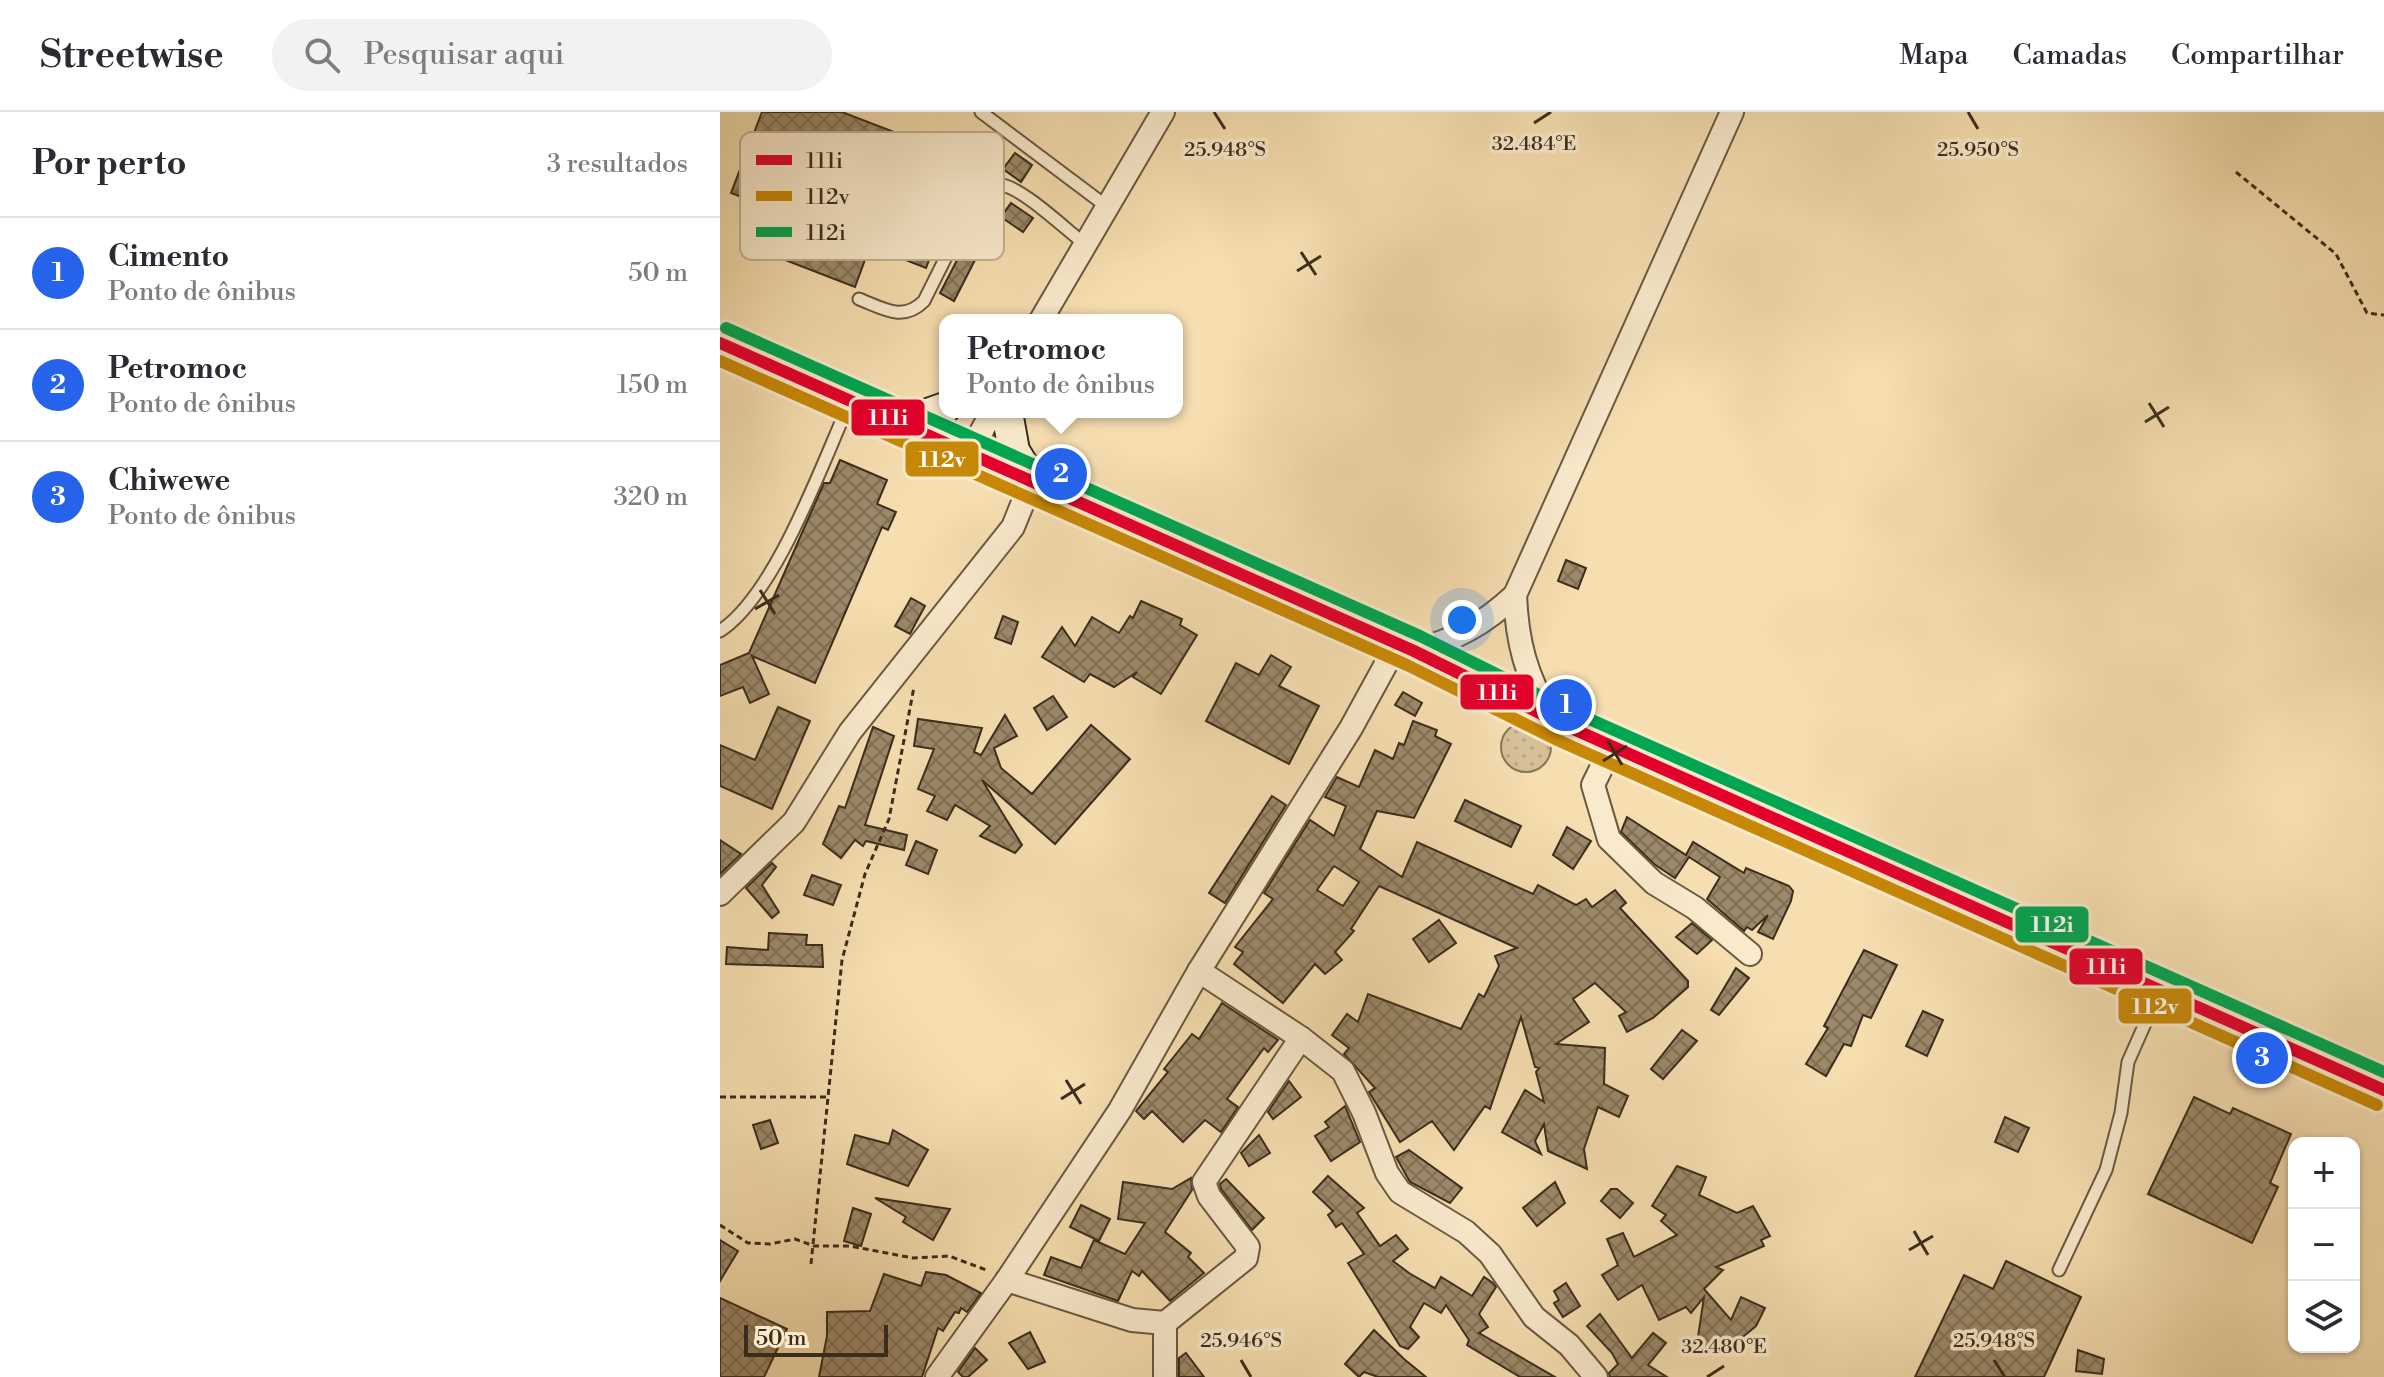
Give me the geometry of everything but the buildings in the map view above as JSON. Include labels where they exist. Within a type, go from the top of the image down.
[{"type":"main road","points":[[720,343],[884,419],[1032,480],[1405,647],[1612,746],[2384,1090]]},
{"type":"main road","points":[[884,419],[917,418],[939,410]]},
{"type":"main road","points":[[1008,418],[1014,451],[1032,480]]},
{"type":"street","points":[[1044,314],[1163,112]]},
{"type":"street","points":[[937,1377],[1007,1280],[1120,1110],[1199,971],[1405,647],[1466,633],[1487,621],[1515,595],[1732,112]]},
{"type":"street","points":[[970,453],[989,418]]},
{"type":"street","points":[[720,894],[794,822],[850,732],[1013,527],[1032,480]]},
{"type":"street","points":[[1515,595],[1517,638],[1525,668],[1550,716]]},
{"type":"street","points":[[1612,746],[1593,785],[1609,839],[1654,883],[1695,908],[1750,954]]},
{"type":"street","points":[[1199,971],[1301,1038],[1343,1071],[1364,1113],[1387,1173],[1400,1192],[1466,1232],[1490,1254],[1534,1317],[1569,1345],[1596,1377]]},
{"type":"street","points":[[1007,1280],[1132,1320],[1165,1323],[1246,1258],[1248,1247],[1209,1196],[1204,1182],[1301,1038]]},
{"type":"street","points":[[1165,1323],[1165,1377]]},
{"type":"lane","points":[[981,112],[1106,206]]},
{"type":"lane","points":[[1004,186],[1085,244]]},
{"type":"lane","points":[[859,299],[896,314],[915,309],[924,301],[944,260]]},
{"type":"lane","points":[[720,631],[748,606],[786,543],[849,403]]},
{"type":"lane","points":[[2059,1270],[2106,1170],[2121,1113],[2128,1062],[2159,991]]},
{"type":"path","points":[[2236,172],[2336,254],[2367,313],[2384,315]]},
{"type":"path","points":[[811,1264],[842,960],[865,874],[889,819],[914,685]]},
{"type":"path","points":[[720,1097],[826,1097]]},
{"type":"path","points":[[720,1225],[748,1243],[770,1244],[795,1239],[814,1246],[850,1246],[913,1258],[949,1256],[1007,1280]]},
{"type":"shaded area","points":[[1516,723],[1536,723],[1550,737],[1550,757],[1536,771],[1516,771],[1502,757],[1502,737]]},
{"type":"transit line","name":"112i","points":[[726,328],[1420,636],[1569,710],[2384,1072]]},
{"type":"transit line","name":"111i","points":[[720,343],[1414,651],[1562,724],[2384,1090]]},
{"type":"transit line","name":"112v","points":[[720,361],[1407,665],[1555,739],[2377,1105]]},
{"type":"place","name":"Petromoc","points":[[1061,474]]},
{"type":"place","name":"Cimento","points":[[1566,705]]},
{"type":"place","name":"Chiwewe","points":[[2262,1058]]}]
